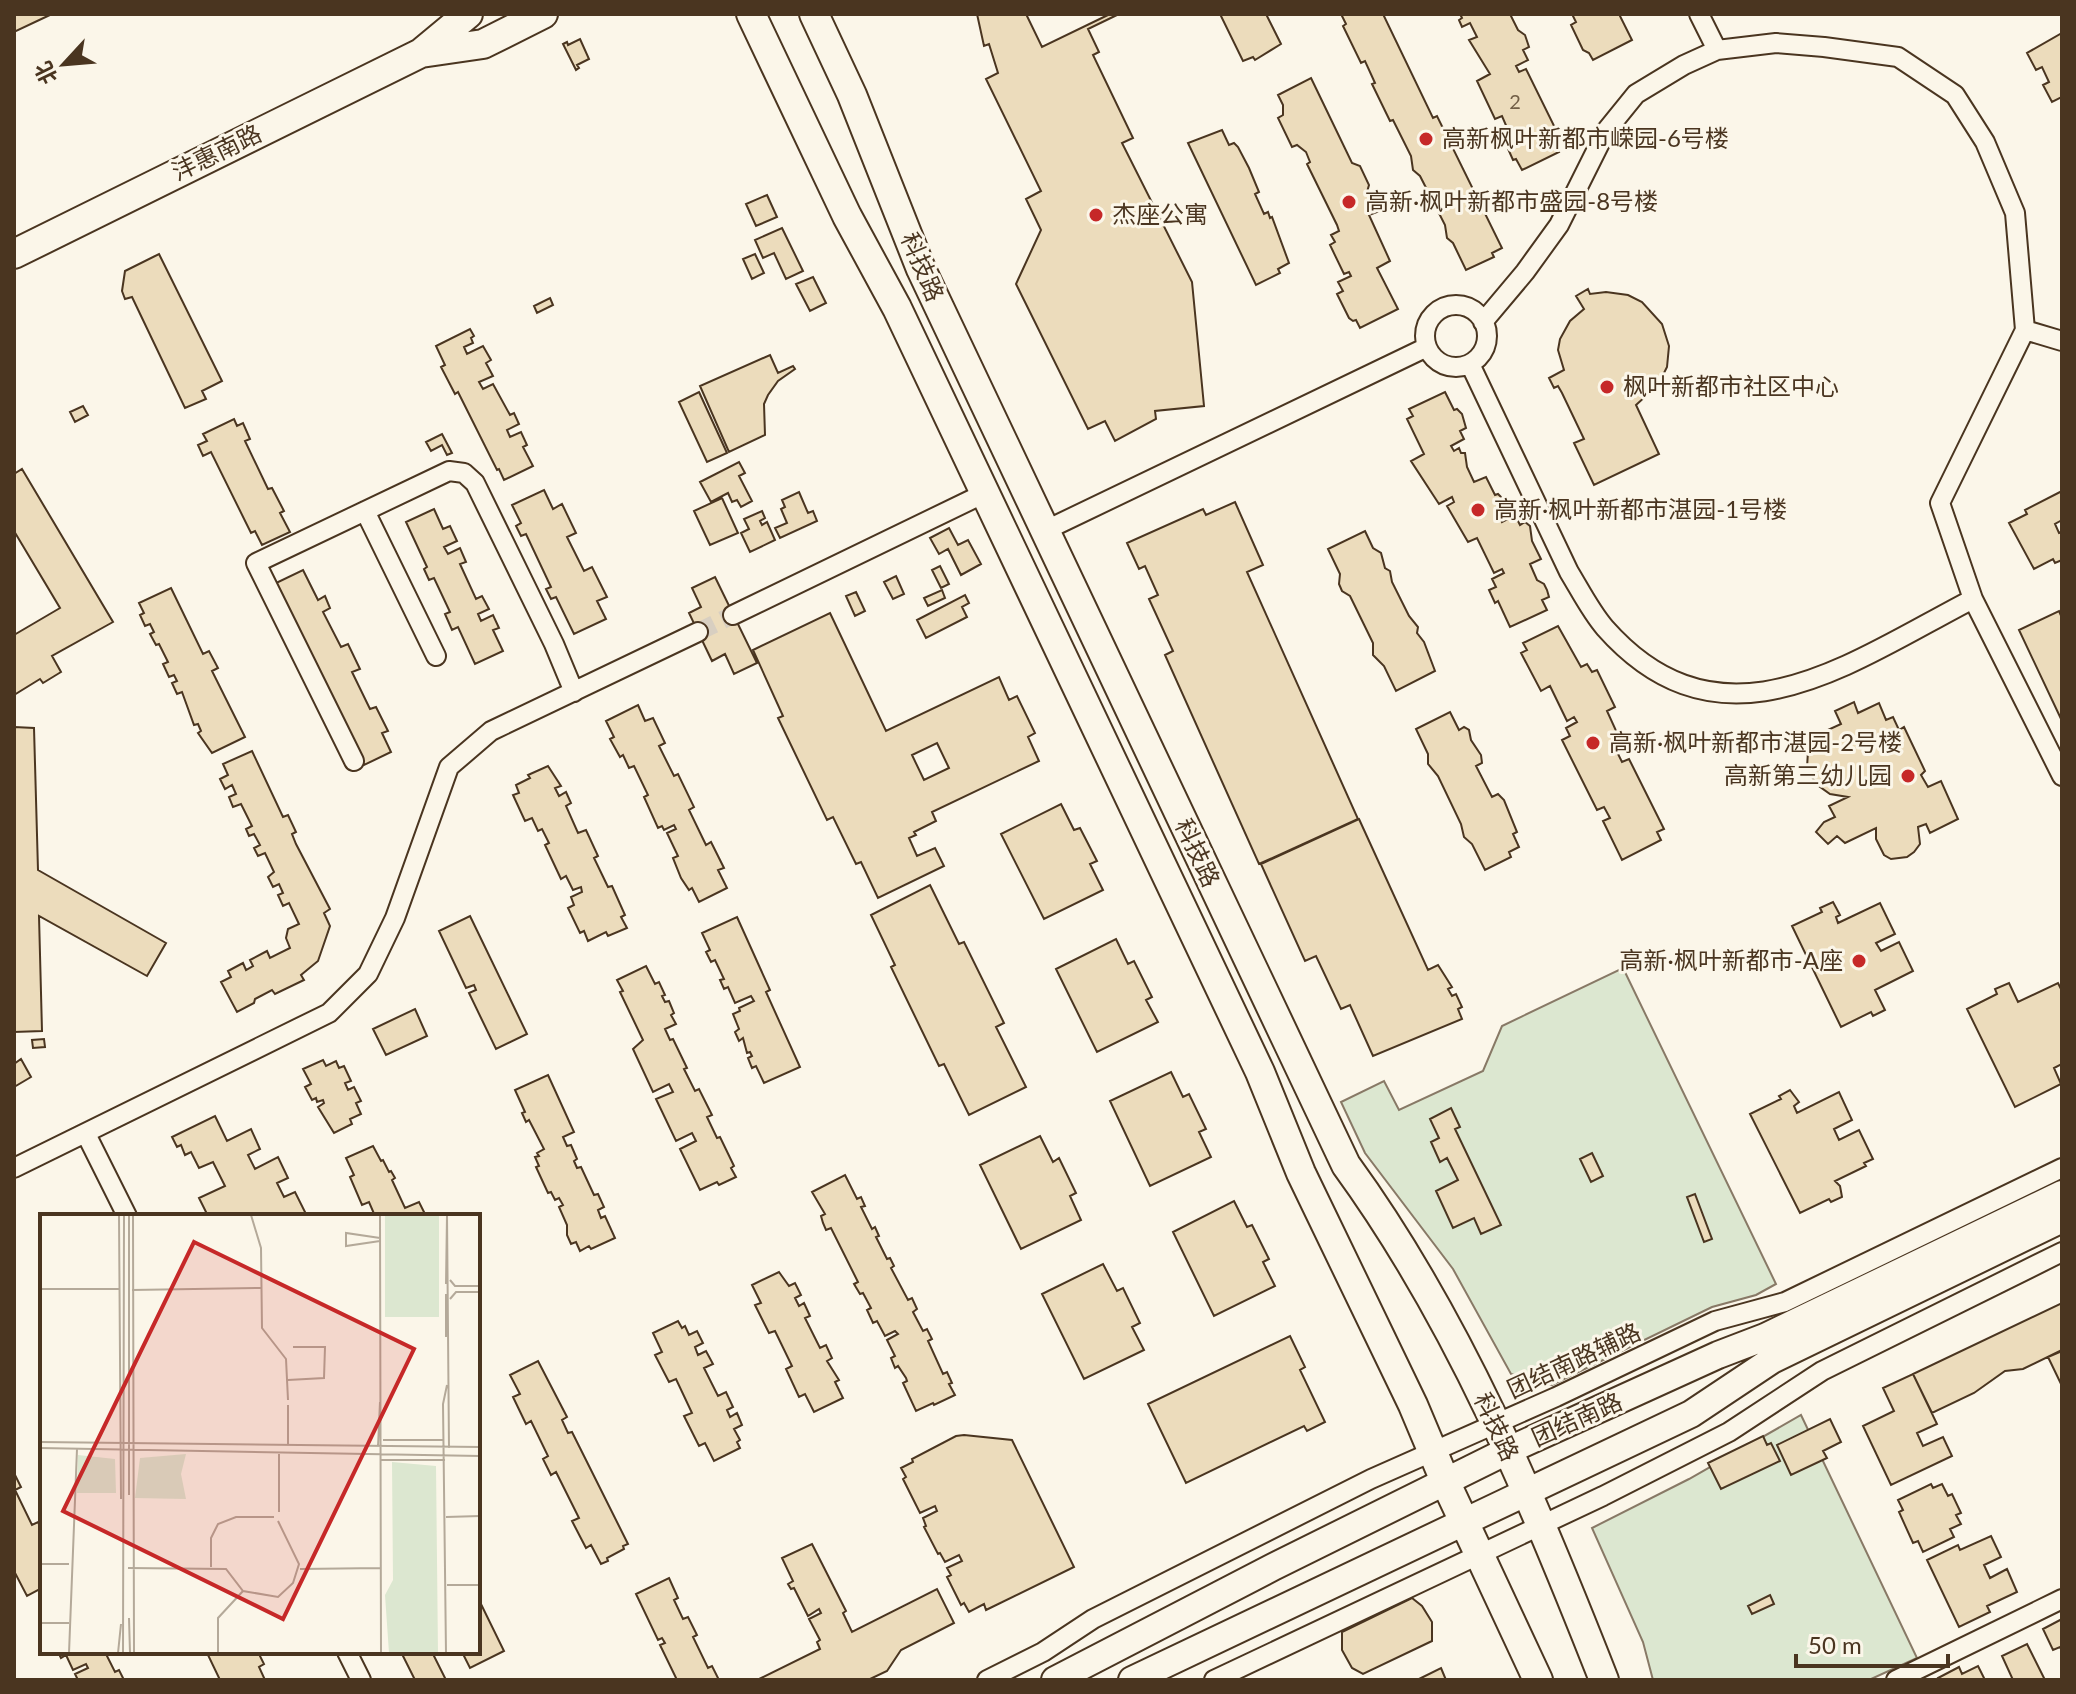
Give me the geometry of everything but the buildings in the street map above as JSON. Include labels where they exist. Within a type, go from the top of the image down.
[{"type":"main road","points":[[421,53],[443,14]]},
{"type":"main road","name":"沣惠南路","points":[[14,254],[421,53],[468,14]]},
{"type":"main road","name":"沣惠南路","points":[[421,53],[483,44],[543,14]]},
{"type":"main road","name":"科技路","points":[[751,14],[847,216],[897,308],[1260,1072],[1301,1173],[1413,1405],[1538,1680]]},
{"type":"main road","name":"科技路","points":[[814,14],[852,95],[921,269],[1044,531],[1346,1165],[1403,1247],[1494,1424],[1526,1492],[1604,1680]]},
{"type":"main road","name":"团结南路","points":[[1055,1680],[1507,1451],[1718,1355],[1765,1337],[2062,1194]]},
{"type":"main road","name":"团结南路","points":[[1132,1680],[1691,1414],[1772,1360],[2062,1219]]},
{"type":"street","points":[[1699,14],[1717,50]]},
{"type":"street","points":[[1483,322],[1559,225],[1606,131],[1636,94],[1684,65],[1717,50],[1776,43],[1824,47],[1898,57],[1955,95],[1985,142],[2015,213],[2025,330],[1940,503],[1973,599],[2062,776]]},
{"type":"street","points":[[1446,306],[1466,306],[1483,322],[1487,338],[1485,348],[1470,364],[1450,367],[1440,363],[1427,347],[1426,327],[1430,318],[1446,306]]},
{"type":"street","points":[[2025,330],[2062,341]]},
{"type":"street","points":[[1044,531],[1427,347]]},
{"type":"street","points":[[1470,364],[1569,572],[1591,607],[1605,628],[1631,652],[1682,687],[1713,694],[1746,694],[1788,688],[1858,659],[1973,599]]},
{"type":"street","points":[[354,761],[256,563],[449,471],[457,470],[470,476],[554,644],[574,692]]},
{"type":"street","points":[[733,615],[983,494]]},
{"type":"street","points":[[365,511],[436,656]]},
{"type":"street","points":[[14,1168],[329,1013],[368,974],[395,918],[449,767],[491,731],[698,632]]},
{"type":"street","points":[[86,1134],[126,1214]]},
{"type":"street","name":"团结南路辅路","points":[[987,1680],[1043,1652],[1093,1619],[1371,1479],[1715,1321],[1785,1302],[2062,1168]]},
{"type":"street","points":[[1214,1680],[1540,1526],[1729,1432],[1822,1371],[2062,1252]]},
{"type":"street","points":[[1896,1680],[2062,1599]]},
{"type":"street","points":[[348,1654],[361,1680]]},
{"type":"green space","points":[[1623,968],[1776,1284],[1756,1295],[1712,1307],[1552,1385],[1511,1374],[1453,1269],[1365,1153],[1341,1102],[1384,1081],[1399,1110],[1483,1071],[1502,1026]]},
{"type":"green space","points":[[1801,1415],[1917,1658],[1869,1680],[1653,1680],[1643,1642],[1592,1528],[1689,1479]]},
{"type":"tunnel","points":[[698,632],[733,615]]},
{"type":"place","name":"高新枫叶新都市嵘园-6号楼","points":[[1426,139]]},
{"type":"place","name":"高新·枫叶新都市盛园-8号楼","points":[[1349,202]]},
{"type":"place","name":"杰座公寓","points":[[1096,215]]},
{"type":"place","name":"枫叶新都市社区中心","points":[[1607,387]]},
{"type":"place","name":"高新·枫叶新都市湛园-1号楼","points":[[1478,510]]},
{"type":"place","name":"高新·枫叶新都市湛园-2号楼","points":[[1593,743]]},
{"type":"place","name":"高新第三幼儿园","points":[[1908,776]]},
{"type":"place","name":"高新·枫叶新都市-A座","points":[[1859,961]]}]
